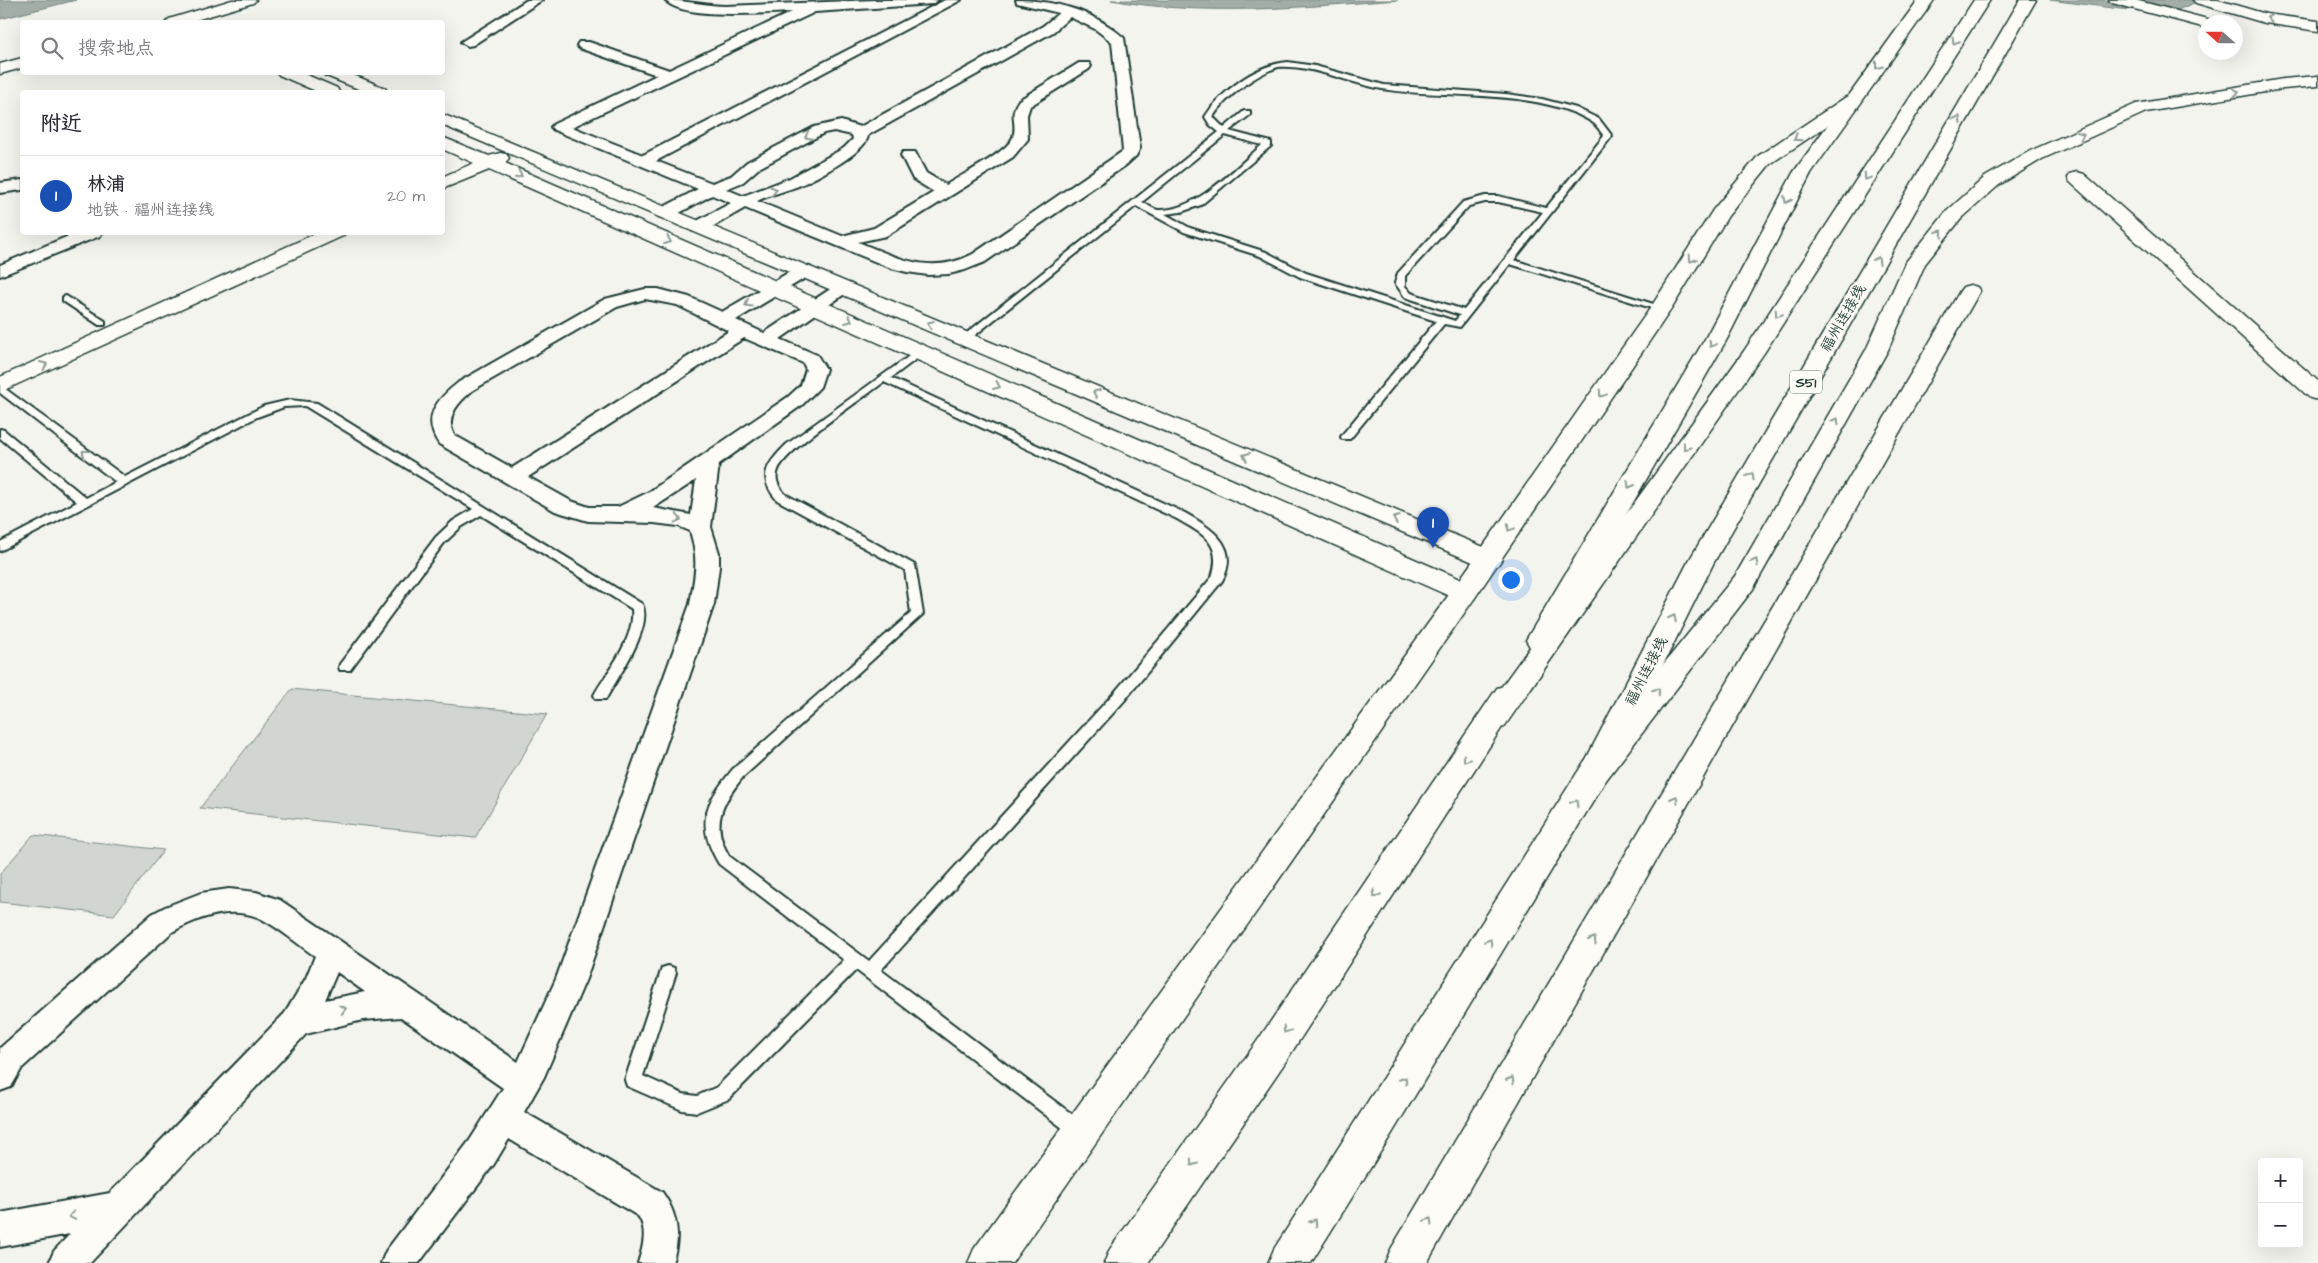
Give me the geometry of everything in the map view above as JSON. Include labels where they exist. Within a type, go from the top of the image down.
[{"type":"main road","points":[[182,20],[248,0]]},
{"type":"main road","points":[[1494,719],[1716,339],[1802,173],[1926,0]]},
{"type":"main road","points":[[1124,1263],[1271,1052],[1494,719],[1753,353],[1982,0]]},
{"type":"main road","name":"福州连接线","points":[[1595,771],[1700,564],[2028,0]]},
{"type":"main road","points":[[2117,0],[2198,21]]},
{"type":"main road","points":[[2201,0],[2266,18],[2318,26]]},
{"type":"main road","points":[[193,17],[202,20]]},
{"type":"main road","points":[[2282,36],[2318,40]]},
{"type":"main road","points":[[0,69],[20,64]]},
{"type":"main road","points":[[291,75],[324,90]]},
{"type":"main road","points":[[344,75],[375,90]]},
{"type":"main road","points":[[1288,1263],[1389,1105],[1595,771],[1744,582],[1877,350],[1915,264],[1954,215],[1992,181],[2036,155],[2142,108],[2283,84],[2318,81]]},
{"type":"main road","points":[[988,1263],[1489,558],[1661,308],[1720,214],[1764,160],[1852,101]]},
{"type":"main road","points":[[445,121],[495,153],[775,288],[1465,592]]},
{"type":"main road","points":[[445,143],[495,153],[666,213],[1489,558]]},
{"type":"main road","points":[[445,169],[495,153]]},
{"type":"main road","points":[[445,182],[495,153]]},
{"type":"main road","points":[[2077,178],[2318,393]]},
{"type":"main road","points":[[0,369],[296,235]]},
{"type":"main road","points":[[0,387],[329,235]]},
{"type":"main road","points":[[1405,1263],[1970,291]]},
{"type":"street","points":[[468,42],[536,0]]},
{"type":"street","points":[[670,0],[690,7],[757,15],[764,22],[764,31]]},
{"type":"street","points":[[718,10],[810,9],[932,0]]},
{"type":"street","points":[[644,161],[955,0]]},
{"type":"street","points":[[810,9],[559,127],[906,267],[926,270],[950,269],[969,263],[1130,153],[1132,144],[1121,46],[1115,36],[1098,25],[1068,12],[1022,0]]},
{"type":"street","points":[[874,4],[908,12],[911,15],[911,23]]},
{"type":"street","points":[[860,134],[1048,29],[1068,12]]},
{"type":"street","points":[[1048,29],[1070,24],[1098,25]]},
{"type":"street","points":[[584,45],[670,75]]},
{"type":"street","points":[[841,241],[880,232],[1013,149],[1021,139],[1022,128],[1019,113],[1024,103],[1084,66]]},
{"type":"street","points":[[666,213],[711,189],[737,179],[752,165],[819,130],[841,126],[850,128],[860,134]]},
{"type":"street","points":[[699,227],[744,202],[789,184],[848,151],[860,141],[860,134]]},
{"type":"street","points":[[909,155],[919,176],[946,191]]},
{"type":"street","points":[[0,188],[20,185]]},
{"type":"street","points":[[876,256],[880,232]]},
{"type":"street","points":[[0,271],[87,235]]},
{"type":"street","points":[[722,320],[804,271]]},
{"type":"street","points":[[766,340],[844,288]]},
{"type":"street","points":[[619,514],[632,510],[657,497],[795,401],[814,381],[816,369],[810,359],[669,296],[645,294],[623,298],[601,308],[458,392],[443,412],[440,419],[440,432],[446,439],[563,506],[577,512],[602,515],[619,514],[667,517],[691,522],[700,527]]},
{"type":"street","points":[[512,477],[743,330]]},
{"type":"street","points":[[398,1263],[482,1152],[504,1118],[523,1084],[571,980],[702,604],[708,567],[708,553],[700,527],[709,461]]},
{"type":"street","points":[[0,1076],[11,1058],[162,923],[209,903],[243,900],[256,902],[270,909],[332,950],[523,1084]]},
{"type":"street","points":[[66,1263],[296,1024],[317,986],[332,950]]},
{"type":"street","points":[[296,1024],[352,1006],[384,1002],[405,1003]]},
{"type":"street","points":[[504,1118],[650,1204],[659,1218],[660,1235],[655,1263]]},
{"type":"street","points":[[0,1230],[120,1208]]},
{"type":"lane","points":[[1136,202],[1155,213],[1187,230],[1274,258],[1303,275],[1457,325],[1550,211],[1608,136],[1606,129],[1599,123],[1565,108],[1493,93],[1384,87],[1294,65],[1279,64],[1264,69],[1211,112],[1209,117],[1215,127],[1268,144],[1198,204],[1178,210],[1155,213]]},
{"type":"lane","points":[[966,338],[1248,113]]},
{"type":"lane","points":[[1465,314],[1408,295],[1401,288],[1399,281],[1401,274],[1466,204],[1498,199],[1550,211]]},
{"type":"lane","points":[[1509,261],[1661,308]]},
{"type":"lane","points":[[66,299],[102,323]]},
{"type":"lane","points":[[1346,437],[1442,320]]},
{"type":"lane","points":[[920,352],[791,446],[773,465],[771,483],[774,491],[781,497],[911,568],[918,614],[738,773],[724,789],[717,802],[712,819],[712,836],[716,850],[724,860],[1082,1132]]},
{"type":"lane","points":[[870,971],[1119,697],[1218,578],[1224,557],[1221,547],[1214,538],[1181,516],[883,378]]},
{"type":"lane","points":[[0,387],[124,482]]},
{"type":"lane","points":[[0,547],[270,407],[294,401],[314,405],[638,607],[640,613],[635,632],[601,695]]},
{"type":"lane","points":[[0,432],[85,503]]},
{"type":"lane","points":[[345,667],[440,540],[457,524],[482,509]]},
{"type":"lane","points":[[668,973],[634,1080],[682,1102],[697,1104],[723,1092],[856,960]]},
{"type":"shaded area","points":[[0,0],[76,0],[0,19]]},
{"type":"shaded area","points":[[1111,0],[1398,0],[1290,8],[1218,9],[1146,5]]},
{"type":"shaded area","points":[[2050,0],[2201,0],[2175,11],[2120,9]]},
{"type":"shaded area","points":[[292,689],[547,714],[475,838],[200,808]]},
{"type":"shaded area","points":[[33,835],[164,850],[114,915],[0,902],[0,874]]},
{"type":"place","name":"林浦","points":[[1433,548]]}]
